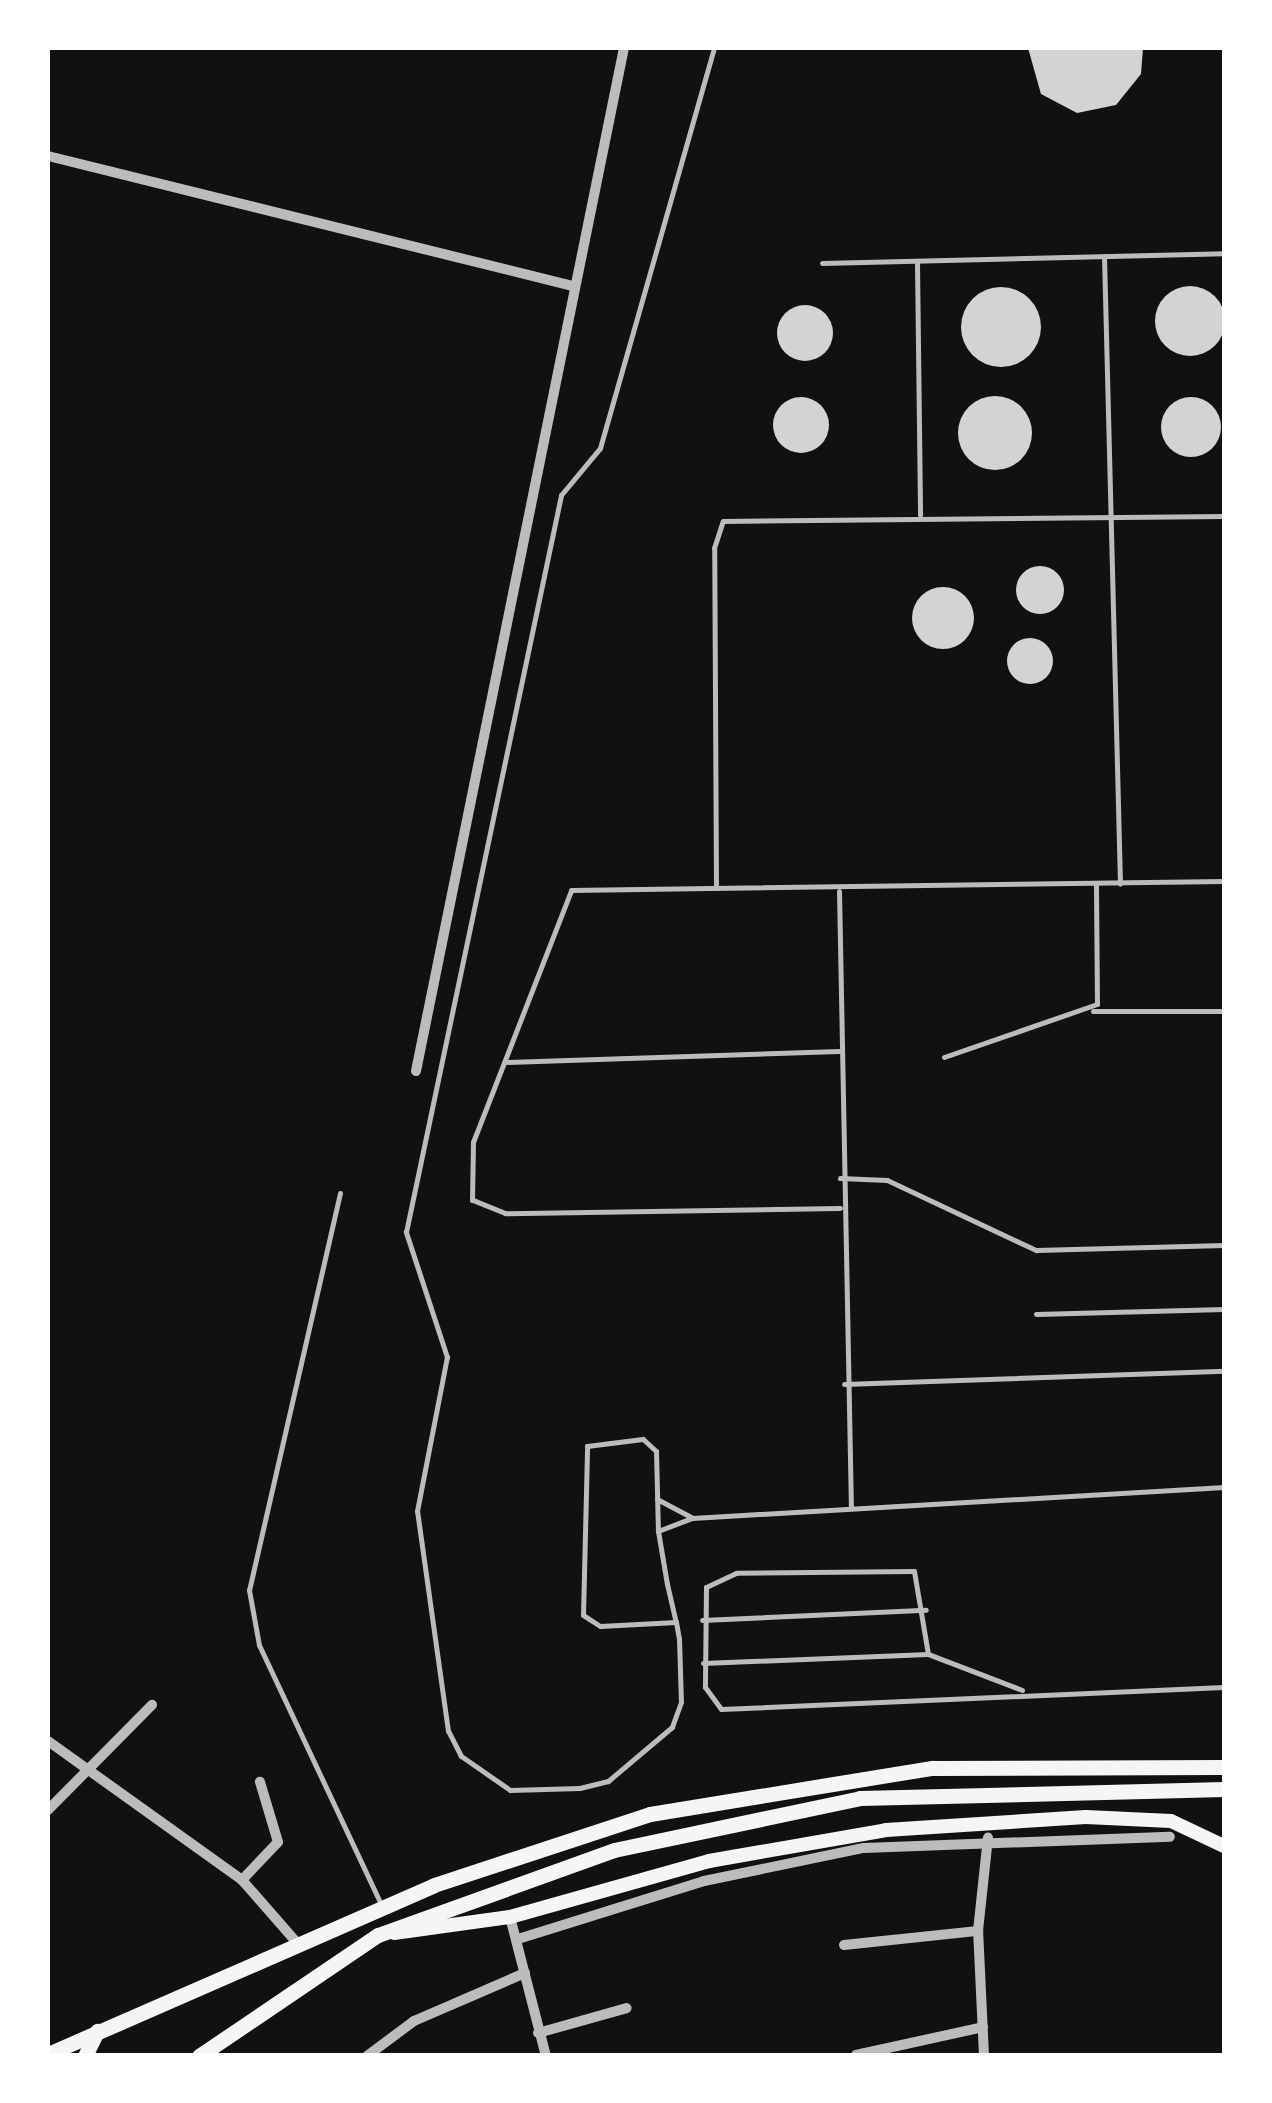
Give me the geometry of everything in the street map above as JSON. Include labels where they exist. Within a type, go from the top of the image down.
[{"type":"main road","points":[[48,2054],[108,2023],[382,1907],[541,1846],[762,1790],[988,1764],[1224,1766]]},
{"type":"main road","points":[[199,2056],[378,1935],[534,1873],[794,1809],[942,1790],[1224,1789]]},
{"type":"main road","points":[[378,1935],[510,1917],[709,1861],[886,1830],[1086,1817],[1171,1821],[1224,1846]]},
{"type":"main road","points":[[85,2056],[108,2023]]},
{"type":"street","points":[[416,1071],[624,48]]},
{"type":"street","points":[[48,156],[573,286]]},
{"type":"street","points":[[48,1810],[152,1705]]},
{"type":"street","points":[[48,1741],[242,1880],[298,1944]]},
{"type":"street","points":[[242,1880],[278,1842],[260,1782]]},
{"type":"street","points":[[518,1939],[769,1865],[988,1838],[1170,1837]]},
{"type":"street","points":[[984,2056],[978,1932],[988,1838]]},
{"type":"street","points":[[510,1917],[546,2056]]},
{"type":"street","points":[[844,1944],[978,1932]]},
{"type":"street","points":[[367,2056],[414,2021],[525,1973]]},
{"type":"street","points":[[538,2032],[627,2008]]},
{"type":"street","points":[[856,2055],[983,2026]]},
{"type":"lane","points":[[676,1622],[600,1626],[580,1606],[587,1446],[652,1443],[658,1531],[676,1622],[682,1702],[672,1727],[608,1781],[510,1790],[460,1756],[448,1731],[417,1511],[447,1357],[406,1232],[561,495],[600,448],[714,48]]},
{"type":"lane","points":[[822,263],[1224,253]]},
{"type":"lane","points":[[1104,256],[1106,518],[1120,884]]},
{"type":"lane","points":[[917,263],[920,516]]},
{"type":"lane","points":[[716,888],[718,529],[734,518],[1224,516]]},
{"type":"lane","points":[[840,1208],[487,1210],[466,1183],[505,1062],[571,890],[839,890],[1224,881]]},
{"type":"lane","points":[[1090,1011],[1097,1004],[1096,885]]},
{"type":"lane","points":[[839,890],[840,1208],[851,1508]]},
{"type":"lane","points":[[944,1057],[1090,1011],[1224,1011]]},
{"type":"lane","points":[[505,1062],[839,1050]]},
{"type":"lane","points":[[840,1178],[887,1180],[1036,1250],[1224,1246]]},
{"type":"lane","points":[[340,1193],[249,1590],[259,1645],[382,1907]]},
{"type":"lane","points":[[1036,1314],[1224,1308]]},
{"type":"lane","points":[[844,1384],[1224,1371]]},
{"type":"lane","points":[[658,1531],[692,1518],[1224,1487]]},
{"type":"lane","points":[[657,1498],[692,1518]]},
{"type":"lane","points":[[928,1654],[922,1580],[899,1568],[736,1574],[706,1587],[703,1663],[707,1693],[721,1709],[1022,1690],[1224,1687]]},
{"type":"lane","points":[[702,1620],[926,1610]]},
{"type":"lane","points":[[703,1663],[928,1654],[1022,1690]]},
{"type":"building","points":[[1028,48],[1143,48],[1141,74],[1116,105],[1077,113],[1041,94]]},
{"type":"building","points":[[1190,286],[1215,296],[1225,321],[1215,346],[1190,356],[1165,346],[1155,321],[1165,296]]},
{"type":"building","points":[[1001,287],[1016,290],[1029,299],[1038,312],[1038,342],[1029,355],[1016,364],[1001,367],[986,364],[973,355],[964,342],[961,327],[964,312],[973,299],[986,290]]},
{"type":"building","points":[[805,305],[825,313],[833,333],[825,353],[805,361],[785,353],[777,333],[785,313]]},
{"type":"building","points":[[995,396],[1021,407],[1032,433],[1021,459],[995,470],[969,459],[958,433],[969,407]]},
{"type":"building","points":[[801,397],[821,405],[829,425],[821,445],[801,453],[781,445],[773,425],[781,405]]},
{"type":"building","points":[[1191,397],[1212,406],[1221,427],[1212,448],[1191,457],[1170,448],[1161,427],[1170,406]]},
{"type":"building","points":[[1040,566],[1057,573],[1064,590],[1057,607],[1040,614],[1023,607],[1016,590],[1023,573]]},
{"type":"building","points":[[943,587],[965,596],[974,618],[965,640],[943,649],[921,640],[912,618],[921,596]]},
{"type":"building","points":[[1030,638],[1046,645],[1053,661],[1046,677],[1030,684],[1014,677],[1007,661],[1014,645]]}]
